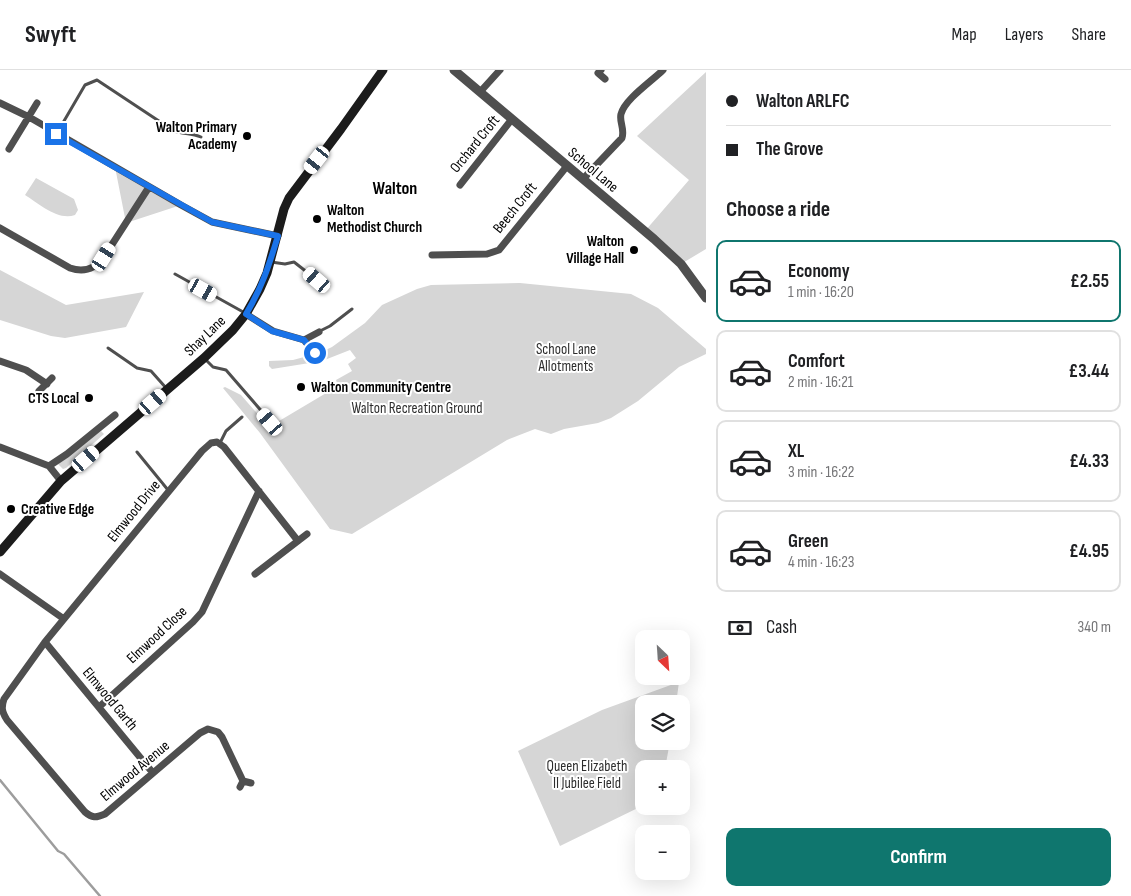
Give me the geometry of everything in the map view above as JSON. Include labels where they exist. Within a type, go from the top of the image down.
[{"type":"main road","name":"Shay Lane","points":[[0,552],[61,481],[224,340],[246,314],[260,289],[278,236],[284,209],[292,191],[341,129],[383,70]]},
{"type":"street","name":"School Lane","points":[[454,70],[645,231],[681,264],[705,294]]},
{"type":"street","points":[[480,92],[500,70]]},
{"type":"street","points":[[601,70],[598,73],[605,79]]},
{"type":"street","points":[[583,179],[622,138],[620,116],[623,109],[630,100],[663,70]]},
{"type":"street","points":[[0,103],[29,117],[212,222],[278,236]]},
{"type":"street","points":[[9,149],[37,103]]},
{"type":"street","name":"Orchard Croft","points":[[452,180],[461,186],[512,120]]},
{"type":"street","name":"Beech Croft","points":[[432,255],[446,251],[487,254],[499,250],[568,166]]},
{"type":"street","points":[[0,228],[70,268],[83,271],[89,270],[96,267],[104,257],[149,187]]},
{"type":"street","points":[[246,314],[272,331],[304,340],[315,353]]},
{"type":"street","points":[[304,340],[319,332]]},
{"type":"street","points":[[0,361],[26,370],[47,384]]},
{"type":"street","points":[[39,391],[52,378]]},
{"type":"street","points":[[49,466],[68,454],[115,415]]},
{"type":"street","name":"Elmwood Drive","points":[[2,706],[4,699],[45,642],[202,451],[211,443],[220,443]]},
{"type":"street","points":[[220,443],[298,541]]},
{"type":"street","points":[[0,447],[49,466],[61,481]]},
{"type":"street","name":"Elmwood Close","points":[[99,707],[202,612],[259,491]]},
{"type":"street","points":[[255,574],[307,534]]},
{"type":"street","points":[[0,574],[64,619]]},
{"type":"street","name":"Elmwood Garth","points":[[45,642],[153,773]]},
{"type":"street","name":"Elmwood Avenue","points":[[2,706],[7,720],[84,812],[91,817],[97,818],[105,814],[200,733],[208,729],[218,732],[222,737],[245,783]]},
{"type":"lane","points":[[56,134],[83,88],[97,80],[174,131],[201,136]]},
{"type":"lane","points":[[270,262],[285,264],[294,262],[317,280]]},
{"type":"lane","points":[[175,274],[246,314]]},
{"type":"lane","points":[[319,332],[352,309]]},
{"type":"lane","points":[[108,348],[137,368],[151,371],[167,390]]},
{"type":"lane","points":[[204,358],[212,368],[226,370],[270,422]]},
{"type":"lane","points":[[220,443],[226,431],[242,417]]},
{"type":"lane","points":[[137,452],[169,491]]},
{"type":"green space","points":[[706,72],[706,249],[681,264],[645,231],[689,180],[637,136]]},
{"type":"green space","points":[[115,167],[181,205],[126,223]]},
{"type":"green space","points":[[36,178],[74,199],[78,210],[75,215],[62,216],[55,214],[25,195]]},
{"type":"green space","points":[[0,270],[66,305],[144,292],[126,327],[65,338],[51,336],[0,320]]},
{"type":"green space","points":[[520,283],[631,294],[658,308],[706,349],[706,354],[679,367],[638,401],[611,418],[551,434],[535,429],[507,440],[352,534],[330,529],[260,433],[223,388],[225,387],[241,395],[269,427],[338,386],[336,380],[352,371],[348,364],[356,358],[350,350],[322,361],[272,369],[269,366],[269,361],[293,360],[319,353],[332,347],[365,323],[382,305],[417,289],[431,285]]},
{"type":"green space","points":[[101,431],[104,434],[66,468],[63,469],[58,464]]},
{"type":"green space","name":"Queen Elizabeth II Jubilee Field","points":[[671,685],[679,685],[677,695],[643,695]]},
{"type":"green space","name":"Queen Elizabeth II Jubilee Field","points":[[635,698],[635,750],[668,750],[667,760],[635,760],[635,809],[560,846],[518,751],[602,710]]},
{"type":"waterway","points":[[0,780],[58,851],[64,854],[100,896]]},
{"type":"place","name":"Walton Primary Academy","points":[[247,136]]},
{"type":"place","name":"Walton Methodist Church","points":[[317,219]]},
{"type":"place","name":"Walton Village Hall","points":[[634,250]]},
{"type":"place","name":"Walton Community Centre","points":[[301,387]]},
{"type":"place","name":"CTS Local","points":[[89,398]]},
{"type":"place","name":"Creative Edge","points":[[11,509]]},
{"type":"district","name":"Walton","points":[[395,188]]},
{"type":"route","points":[[56,134],[212,222],[278,236],[267,273],[257,296],[246,314],[272,331],[304,340],[315,353]]},
{"type":"park label","name":"School Lane Allotments","points":[[566,358]]},
{"type":"park label","name":"Walton Recreation Ground","points":[[417,408]]}]
